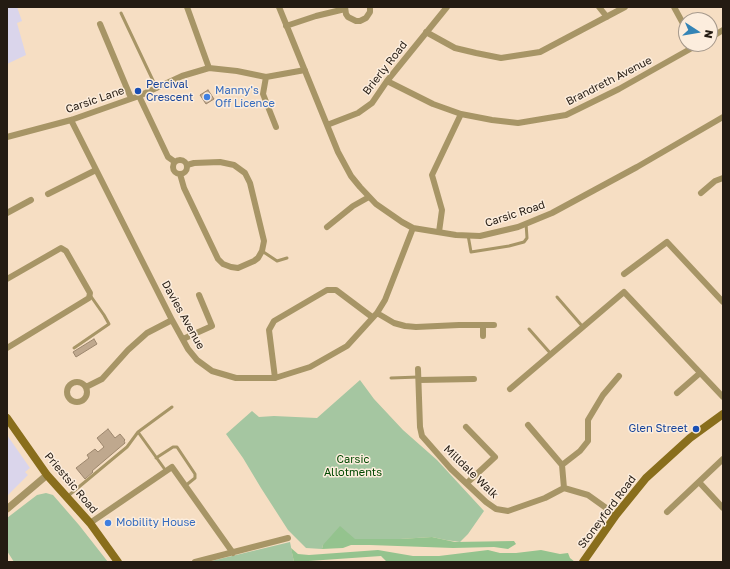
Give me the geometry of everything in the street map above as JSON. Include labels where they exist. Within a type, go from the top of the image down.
[{"type":"main road","name":"Stoneyford Road","points":[[583,562],[616,515],[651,473],[690,438],[723,414]]},
{"type":"main road","name":"Priestsic Road","points":[[7,418],[47,475],[90,524],[118,562]]},
{"type":"street","points":[[187,7],[209,68]]},
{"type":"street","name":"Carsic Road","points":[[279,7],[338,152],[351,176],[368,197],[402,222],[414,228],[480,236],[526,223],[552,213],[723,117]]},
{"type":"street","points":[[286,26],[345,8],[346,14],[352,20],[360,21],[369,16],[370,7]]},
{"type":"street","name":"Brierly Road","points":[[327,125],[358,113],[372,102],[387,81],[447,7]]},
{"type":"street","points":[[599,7],[607,17]]},
{"type":"street","points":[[426,32],[455,48],[476,54],[501,58],[540,52],[625,7]]},
{"type":"street","points":[[100,24],[131,98]]},
{"type":"street","name":"Brandreth Avenue","points":[[387,81],[433,104],[461,114],[518,123],[566,114],[619,90],[684,52]]},
{"type":"street","name":"Carsic Lane","points":[[7,137],[71,120],[157,89],[182,76],[209,68],[237,71],[266,77],[305,70]]},
{"type":"street","points":[[266,77],[263,94],[276,127]]},
{"type":"street","points":[[139,96],[168,157],[175,162]]},
{"type":"street","points":[[439,232],[442,210],[432,175],[461,114]]},
{"type":"street","name":"Davies Avenue","points":[[71,120],[188,349],[197,360],[212,371],[236,378],[275,378],[310,367],[347,346],[374,315],[387,294],[414,228]]},
{"type":"street","points":[[175,162],[182,160],[187,165]]},
{"type":"street","points":[[175,162],[173,165],[173,170],[180,174]]},
{"type":"street","points":[[180,174],[184,188],[218,259],[223,264],[238,268],[258,258],[262,251],[264,241],[250,183],[245,173],[234,165],[220,162],[194,163],[187,165]]},
{"type":"street","points":[[180,174],[186,170],[187,165]]},
{"type":"street","points":[[48,194],[96,170]]},
{"type":"street","points":[[701,193],[715,181],[723,178]]},
{"type":"street","points":[[327,226],[368,197]]},
{"type":"street","points":[[7,213],[31,200]]},
{"type":"street","points":[[624,274],[667,242],[723,302]]},
{"type":"street","points":[[7,280],[61,248],[66,251],[90,293],[89,298],[7,348]]},
{"type":"street","points":[[275,378],[269,330],[274,321],[328,290],[336,290],[374,315],[405,326],[494,325]]},
{"type":"street","points":[[510,389],[624,292],[723,397]]},
{"type":"street","points":[[183,339],[212,326],[199,296]]},
{"type":"street","points":[[86,387],[102,379],[128,350],[147,334],[172,320]]},
{"type":"street","points":[[483,325],[483,336]]},
{"type":"street","name":"Milldale Walk","points":[[418,369],[420,427],[422,436],[451,469],[486,502],[496,509],[508,511],[545,498],[564,488]]},
{"type":"street","points":[[677,393],[700,373]]},
{"type":"street","points":[[562,465],[580,451],[588,441],[588,420],[603,395],[619,376]]},
{"type":"street","points":[[419,379],[474,379]]},
{"type":"street","points":[[528,425],[562,465],[564,488],[588,496],[616,515]]},
{"type":"street","points":[[466,427],[495,457],[467,483]]},
{"type":"street","points":[[666,512],[723,459]]},
{"type":"street","points":[[90,524],[172,467],[232,553]]},
{"type":"street","points":[[8,506],[47,475]]},
{"type":"street","points":[[699,482],[723,508]]},
{"type":"street","points":[[195,562],[288,538]]},
{"type":"lane","points":[[121,14],[157,89]]},
{"type":"lane","points":[[468,235],[471,252],[509,246],[524,242],[527,238],[526,223]]},
{"type":"lane","points":[[262,251],[277,261],[287,258]]},
{"type":"lane","points":[[74,348],[109,324],[90,295]]},
{"type":"lane","points":[[557,297],[583,327]]},
{"type":"lane","points":[[529,329],[551,354]]},
{"type":"lane","points":[[391,378],[419,379]]},
{"type":"lane","points":[[66,498],[127,447],[138,432],[172,407]]},
{"type":"lane","points":[[138,432],[166,471]]},
{"type":"lane","points":[[156,458],[173,447],[177,447],[195,474],[195,478],[185,486]]},
{"type":"shaded area","points":[[7,7],[17,7],[22,21],[17,23],[26,55],[7,64]]},
{"type":"shaded area","points":[[7,435],[30,468],[25,472],[28,475],[7,496]]},
{"type":"green space","name":"Carsic Allotments","points":[[360,380],[374,399],[403,430],[437,460],[484,511],[468,534],[460,542],[432,537],[355,539],[323,545],[322,549],[306,548],[288,530],[243,458],[226,434],[252,411],[259,417],[274,416],[317,418]]},
{"type":"green space","points":[[46,493],[53,495],[108,562],[14,562],[7,551],[7,518],[37,495]]},
{"type":"green space","points":[[340,526],[355,539],[432,537],[455,542],[514,541],[516,544],[508,549],[494,547],[453,548],[351,545],[343,548],[322,549],[323,545]]},
{"type":"green space","points":[[290,542],[294,562],[207,562]]},
{"type":"green space","points":[[291,548],[298,554],[309,555],[378,550],[413,556],[439,556],[488,550],[500,553],[516,553],[541,550],[560,554],[568,553],[570,558],[575,562],[387,562],[381,556],[294,562]]},
{"type":"building","name":"Manny's Off Licence","points":[[208,90],[214,99],[206,104],[200,95]]},
{"type":"building","points":[[94,339],[97,344],[76,357],[73,352]]},
{"type":"building","points":[[108,429],[115,438],[120,434],[125,440],[125,443],[92,471],[93,472],[85,479],[76,468],[89,458],[87,455],[95,449],[98,452],[104,447],[97,438]]},
{"type":"place","name":"Percival Crescent","points":[[138,91]]},
{"type":"place","name":"Manny's Off Licence","points":[[207,97]]},
{"type":"place","name":"Glen Street","points":[[696,429]]},
{"type":"place","name":"Mobility House","points":[[108,523]]}]
